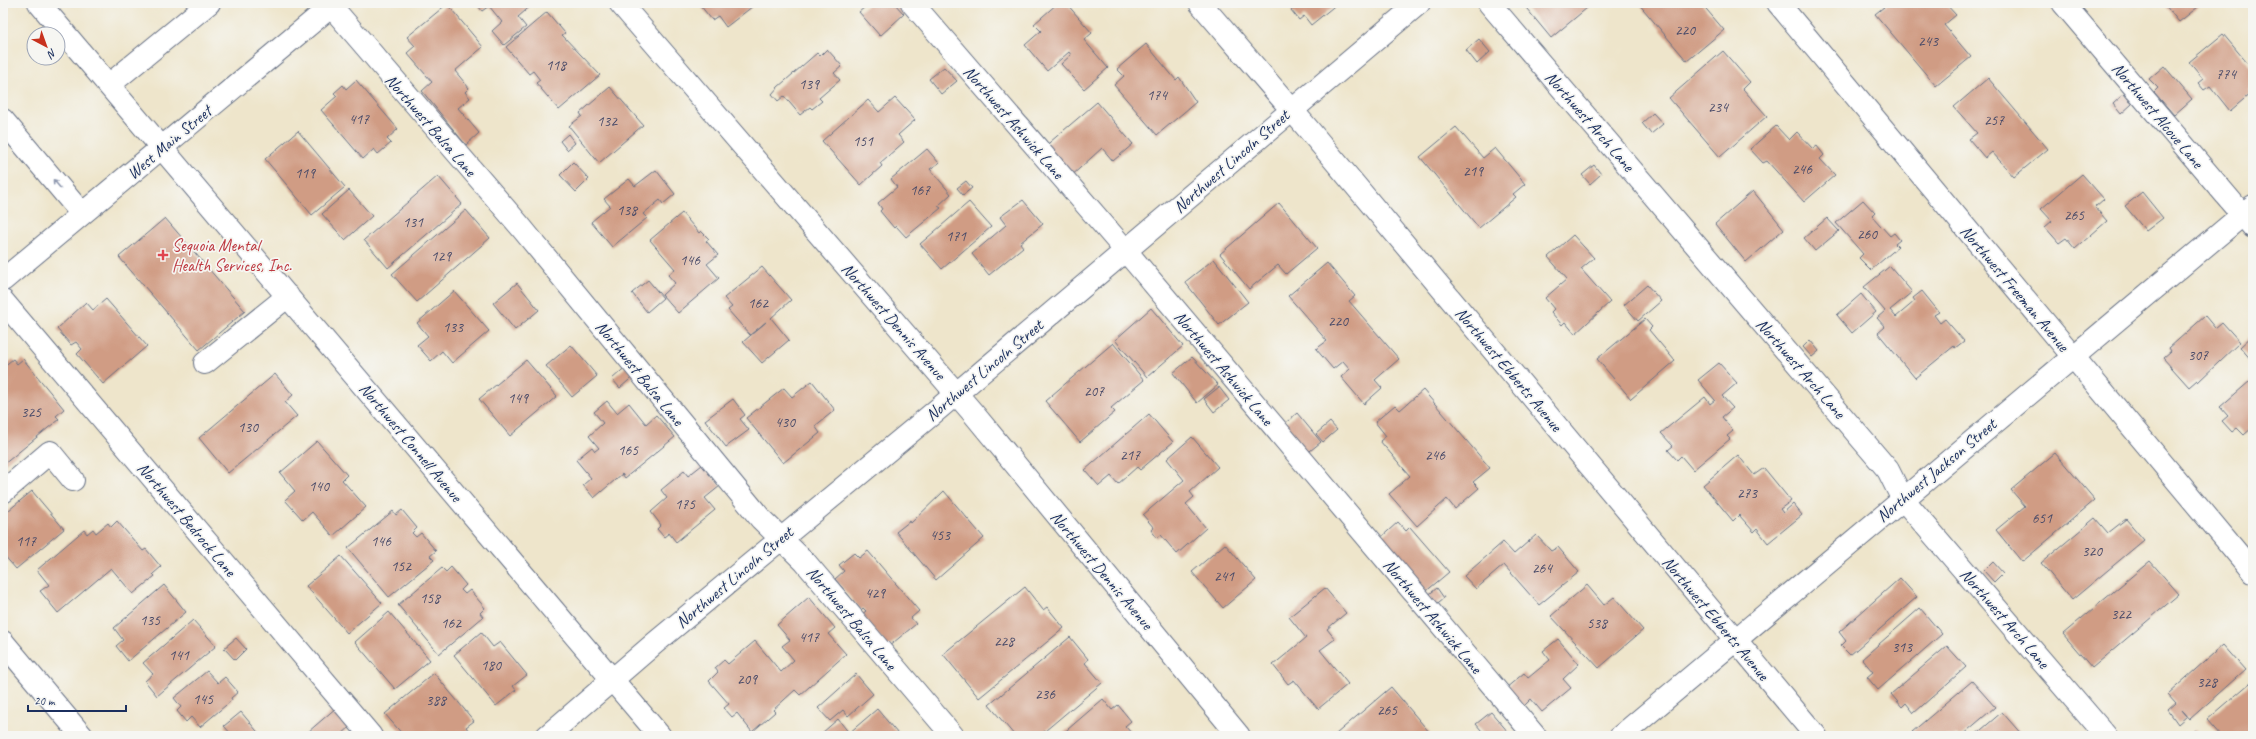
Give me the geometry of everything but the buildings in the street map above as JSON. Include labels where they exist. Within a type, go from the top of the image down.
[{"type":"street","name":"Northwest Connell Avenue","points":[[39,3],[660,736]]},
{"type":"street","points":[[109,86],[209,3]]},
{"type":"street","name":"Northwest Dennis Avenue","points":[[620,3],[956,394],[1239,736]]},
{"type":"street","name":"Northwest Ashwick Lane","points":[[912,3],[1126,251],[1535,736]]},
{"type":"street","name":"Northwest Ebberts Avenue","points":[[1200,3],[1292,109],[1734,640],[1816,736]]},
{"type":"street","name":"Northwest Lincoln Street","points":[[547,736],[612,679],[956,394],[1419,3]]},
{"type":"street","name":"Northwest Arch Lane","points":[[1489,3],[1888,470],[1902,498],[2106,736]]},
{"type":"street","name":"Northwest Freeman Avenue","points":[[1778,3],[2253,572]]},
{"type":"street","name":"Northwest Alcove Lane","points":[[2063,3],[2250,216]]},
{"type":"street","name":"West Main Street","points":[[3,280],[333,5]]},
{"type":"street","name":"Northwest Balsa Lane","points":[[333,5],[525,232],[761,519],[805,562],[953,736]]},
{"type":"street","points":[[3,120],[82,214]]},
{"type":"street","name":"Northwest Jackson Street","points":[[1621,736],[1902,498],[2072,357],[2250,216]]},
{"type":"street","points":[[205,363],[288,296]]},
{"type":"street","name":"Northwest Bedrock Lane","points":[[3,301],[371,736]]},
{"type":"street","points":[[3,492],[50,452],[73,480]]},
{"type":"street","points":[[3,642],[82,736]]},
{"type":"place","name":"Sequoia Mental Health Services, Inc.","points":[[163,255]]}]
